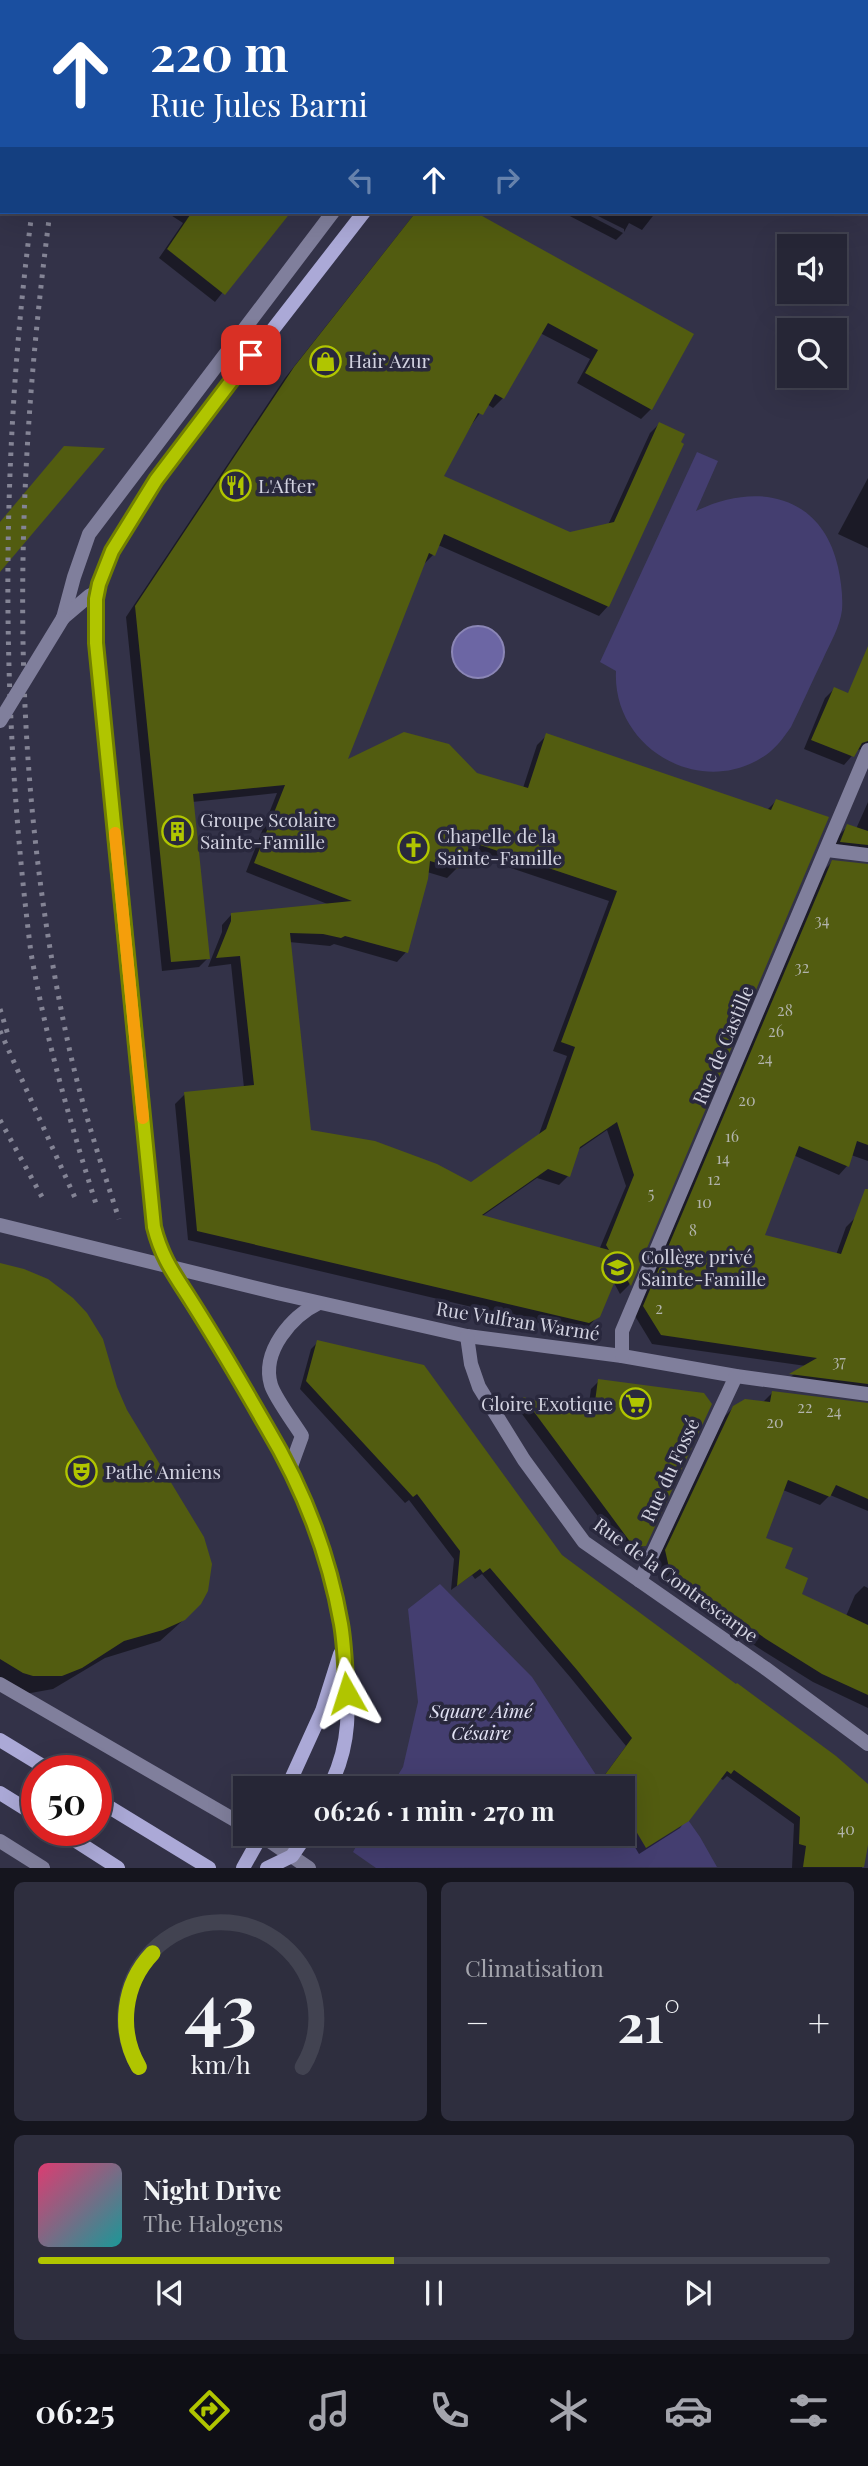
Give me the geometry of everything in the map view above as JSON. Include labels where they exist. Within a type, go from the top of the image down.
[{"type":"main road","points":[[334,1776],[346,1744],[349,1718],[342,1628],[326,1562],[290,1469],[192,1302],[167,1265],[160,1249],[152,1214],[95,612],[97,592],[112,551],[156,480],[362,214]]},
{"type":"main road","points":[[293,1776],[323,1711],[342,1646]]},
{"type":"main road","points":[[0,1740],[25,1755]]},
{"type":"main road","points":[[0,1793],[21,1806]]},
{"type":"main road","points":[[112,1809],[209,1867]]},
{"type":"main road","points":[[85,1846],[118,1867]]},
{"type":"main road","points":[[243,1867],[254,1846]]},
{"type":"main road","points":[[267,1867],[292,1856],[299,1846]]},
{"type":"street","points":[[0,721],[63,618],[89,534],[331,214]]},
{"type":"street","points":[[63,618],[97,592]]},
{"type":"street","name":"Rue de Castille","points":[[622,1356],[622,1331],[868,750]]},
{"type":"street","points":[[827,850],[868,855]]},
{"type":"street","name":"Rue Vulfran Warmé","points":[[0,1225],[319,1303],[467,1336],[622,1356],[736,1376],[868,1394]]},
{"type":"street","points":[[290,1469],[302,1436],[271,1385],[270,1358],[286,1329],[302,1311],[319,1303]]},
{"type":"street","name":"Rue de la Contrescarpe","points":[[467,1336],[471,1364],[479,1387],[524,1460],[584,1542],[765,1668],[868,1744]]},
{"type":"street","name":"Rue du Fossé","points":[[640,1581],[736,1376]]},
{"type":"street","points":[[0,1684],[233,1819]]},
{"type":"street","points":[[0,1841],[43,1867]]},
{"type":"street","points":[[278,1846],[309,1867]]},
{"type":"green space","points":[[697,452],[718,461],[696,511],[742,497],[784,501],[802,510],[818,524],[830,543],[838,567],[842,594],[842,610],[837,629],[791,727],[766,755],[741,767],[715,772],[689,768],[665,759],[645,743],[629,723],[619,699],[616,671],[600,662]]},
{"type":"green space","name":"Square Aimé Césaire","points":[[440,1584],[532,1677],[597,1776],[397,1776],[403,1767],[418,1702],[408,1609]]},
{"type":"green space","name":"Square Aimé Césaire","points":[[635,1786],[667,1790],[717,1867],[376,1868],[353,1852],[356,1846],[635,1846]]},
{"type":"shaded area","points":[[478,626],[488,628],[496,634],[502,642],[502,662],[496,670],[488,676],[478,678],[468,676],[460,670],[454,662],[452,652],[454,642],[460,634],[468,628]]},
{"type":"building","points":[[191,214],[289,214],[225,295],[167,249]]},
{"type":"building","points":[[414,214],[479,214],[694,334],[652,410],[585,373],[598,350],[548,323],[504,399],[495,394],[483,415],[478,413],[444,476],[570,532],[614,522],[659,422],[685,434],[681,442],[684,444],[609,607],[444,534],[435,556],[429,553],[348,759],[404,732],[449,744],[477,773],[528,788],[546,733],[771,810],[776,799],[829,817],[631,1286],[620,1269],[600,1317],[589,1323],[197,1231],[184,1092],[254,1085],[240,956],[216,958],[231,921],[231,913],[352,901],[254,863],[285,785],[193,794],[210,959],[171,962],[135,606],[294,367]],"holes":[[[471,842],[617,891],[561,1042],[575,1047],[546,1129],[471,1182],[437,1164],[375,1141],[311,1130],[290,933],[323,934],[341,938],[345,936],[408,953],[428,879],[430,861],[458,869],[459,863],[463,864]],[[617,1122],[634,1175],[606,1245],[609,1250],[482,1215],[548,1169],[570,1177],[580,1147]]]},
{"type":"building","points":[[64,446],[105,448],[0,572],[0,522]]},
{"type":"building","points":[[868,646],[868,741],[862,743],[854,757],[811,740],[834,687],[848,693]]},
{"type":"building","points":[[847,824],[868,831],[868,845],[840,842]]},
{"type":"building","points":[[832,860],[868,864],[868,1145],[857,1141],[849,1167],[799,1146],[765,1235],[841,1254],[865,1189],[868,1189],[868,1384],[789,1374],[817,1358],[661,1335],[643,1306]]},
{"type":"building","name":"Pathé Amiens","points":[[0,1263],[48,1279],[73,1298],[87,1313],[103,1339],[117,1387],[127,1410],[204,1537],[212,1564],[208,1591],[201,1604],[185,1620],[163,1630],[124,1641],[82,1668],[62,1676],[33,1676],[0,1659]]},
{"type":"building","points":[[317,1340],[424,1365],[562,1555],[836,1756],[868,1784],[868,1845],[864,1867],[803,1867],[806,1846],[799,1844],[800,1817],[734,1770],[731,1774],[727,1771],[689,1821],[646,1848],[635,1829],[635,1776],[604,1776],[632,1738],[490,1568],[483,1573],[480,1569],[457,1586],[460,1551],[417,1494],[413,1497],[306,1381]]},
{"type":"building","points":[[598,1379],[704,1393],[712,1404],[646,1546],[634,1547],[523,1397],[593,1417]]},
{"type":"building","points":[[772,1391],[868,1403],[868,1499],[836,1485],[830,1497],[788,1480],[766,1538],[793,1548],[785,1568],[808,1578],[802,1594],[868,1625],[868,1695],[822,1674],[766,1639],[670,1572],[665,1550],[733,1406],[745,1399],[770,1402]]},
{"type":"railway","points":[[32,214],[21,304],[9,490],[9,675],[14,768],[21,861],[37,985],[59,1080],[96,1204]]},
{"type":"railway","points":[[50,214],[29,423],[24,528],[23,633],[27,738],[36,843],[50,947],[70,1052],[119,1219]]},
{"type":"railway","points":[[0,1009],[9,1038]]},
{"type":"railway","points":[[0,1031],[76,1200]]},
{"type":"railway","points":[[0,1120],[42,1197]]},
{"type":"slow traffic","points":[[115,833],[143,1118]]},
{"type":"place","name":"Hair Azur","points":[[325,361]]},
{"type":"place","name":"L'After","points":[[235,486]]},
{"type":"place","name":"Groupe Scolaire Sainte-Famille","points":[[177,831]]},
{"type":"place","name":"Chapelle de la Sainte-Famille","points":[[414,847]]},
{"type":"place","name":"Collège privé Sainte-Famille","points":[[618,1268]]},
{"type":"place","name":"Gloire Exotique","points":[[636,1404]]},
{"type":"place","name":"Pathé Amiens","points":[[82,1472]]},
{"type":"route","points":[[251,355],[156,480],[112,551],[96,599],[96,643],[154,1227],[167,1265],[192,1302],[290,1469],[326,1562],[337,1602],[342,1628],[347,1693]]}]
